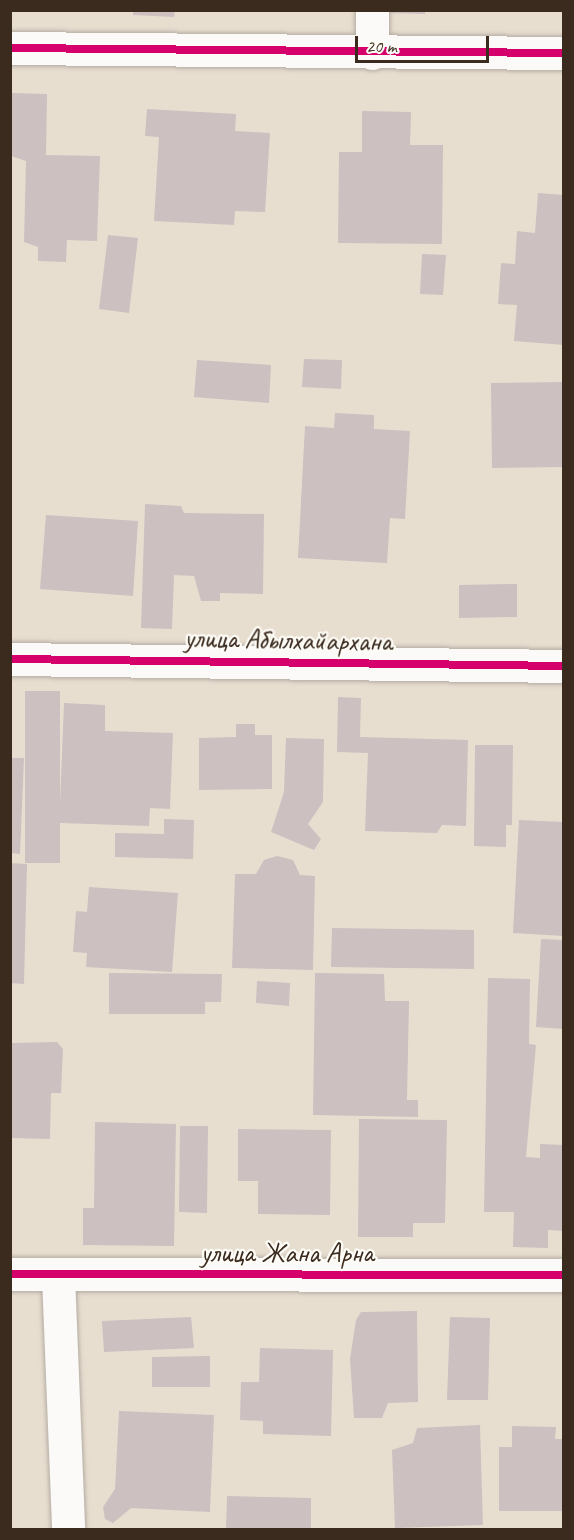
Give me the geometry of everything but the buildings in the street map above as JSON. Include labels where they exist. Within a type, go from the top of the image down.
[{"type":"street","points":[[372,10],[372,53]]},
{"type":"street","points":[[10,48],[564,53]]},
{"type":"street","name":"улица Абылхайархана","points":[[10,659],[564,666]]},
{"type":"street","name":"улица Жана Арна","points":[[10,1274],[58,1276],[564,1275]]},
{"type":"street","points":[[58,1276],[68,1530]]},
{"type":"cycle path","points":[[10,48],[564,53]]},
{"type":"cycle path","points":[[10,659],[564,666]]},
{"type":"cycle path","points":[[10,1274],[564,1275]]}]
